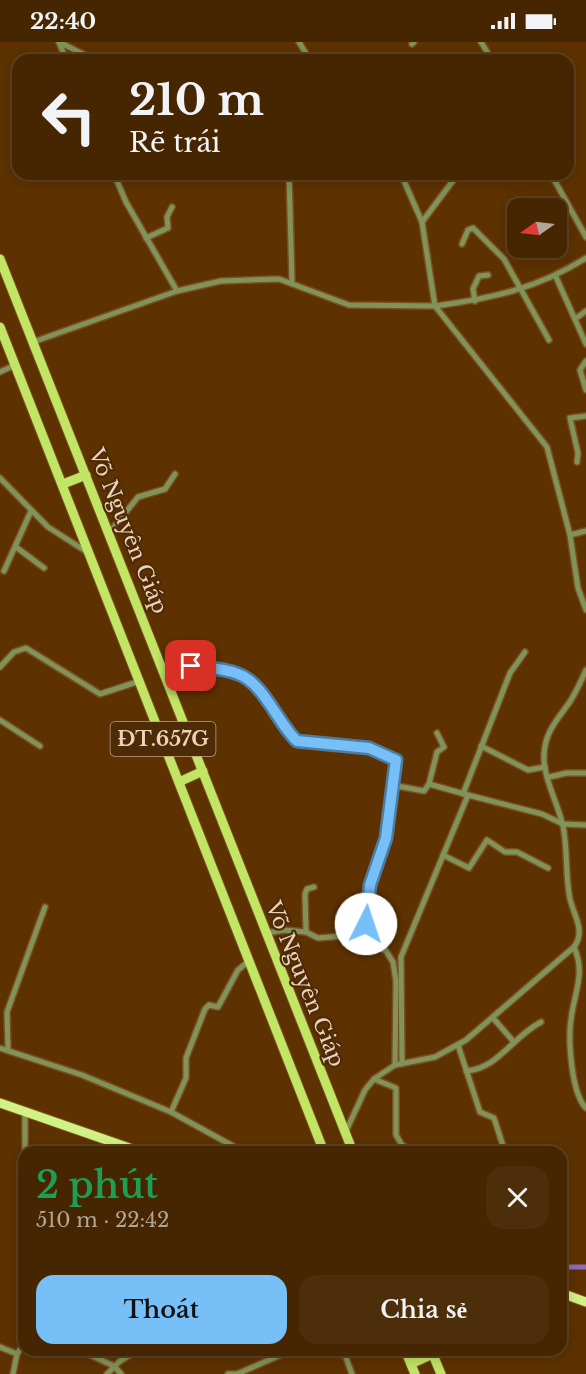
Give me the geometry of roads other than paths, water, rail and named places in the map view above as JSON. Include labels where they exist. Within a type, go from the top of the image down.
[{"type":"highway","points":[[0,1103],[124,1146]]},
{"type":"highway","points":[[567,1295],[586,1302]]},
{"type":"main road","name":"Võ Nguyên Giáp","points":[[0,259],[351,1146]]},
{"type":"main road","name":"Võ Nguyên Giáp","points":[[0,327],[92,556],[322,1146]]},
{"type":"main road","points":[[63,484],[86,474]]},
{"type":"main road","points":[[179,782],[203,771]]},
{"type":"main road","points":[[408,1356],[415,1374]]},
{"type":"main road","points":[[411,1364],[425,1356]]},
{"type":"main road","points":[[434,1356],[441,1374]]},
{"type":"street","points":[[59,42],[83,54]]},
{"type":"street","points":[[117,180],[177,291]]},
{"type":"street","points":[[289,180],[292,282]]},
{"type":"street","points":[[404,180],[422,222],[435,306],[545,443],[570,535],[577,583],[586,610]]},
{"type":"street","points":[[422,222],[454,180]]},
{"type":"street","points":[[554,180],[586,237]]},
{"type":"street","points":[[147,238],[168,228],[167,217],[172,207]]},
{"type":"street","points":[[462,244],[469,229],[477,230],[504,259],[549,340]]},
{"type":"street","points":[[33,342],[177,291],[221,281],[270,278],[292,282],[343,305],[435,306],[475,301],[523,290],[556,277],[586,258]]},
{"type":"street","points":[[475,301],[473,289],[479,276],[489,275]]},
{"type":"street","points":[[556,277],[586,344]]},
{"type":"street","points":[[575,319],[586,311]]},
{"type":"street","points":[[586,362],[580,370],[586,390]]},
{"type":"street","points":[[0,372],[15,365]]},
{"type":"street","points":[[577,462],[578,453],[570,418],[586,416]]},
{"type":"street","points":[[109,533],[138,497],[165,489],[175,474]]},
{"type":"street","points":[[0,478],[20,495],[31,511],[48,527],[92,556]]},
{"type":"street","points":[[4,571],[31,511]]},
{"type":"street","points":[[570,535],[586,531]]},
{"type":"street","points":[[16,548],[44,568]]},
{"type":"street","points":[[577,583],[586,586]]},
{"type":"street","points":[[0,667],[14,651],[26,648],[100,694],[140,681]]},
{"type":"street","points":[[398,1065],[401,961],[466,795],[481,746],[510,673],[525,652]]},
{"type":"street","points":[[164,673],[191,666],[240,674],[266,699],[297,741],[369,748],[395,759],[386,838],[368,895],[366,941]]},
{"type":"street","points":[[345,1132],[362,1096],[374,1079],[398,1065],[428,1060],[458,1045],[494,1018],[574,947],[579,939],[580,931],[570,898],[568,855],[562,824],[544,767],[544,749],[550,727],[569,703],[586,670]]},
{"type":"street","points":[[0,720],[40,746]]},
{"type":"street","points":[[392,785],[424,791],[429,784],[437,752],[444,747],[437,733]]},
{"type":"street","points":[[481,746],[528,770],[544,767]]},
{"type":"street","points":[[549,777],[567,773],[586,773]]},
{"type":"street","points":[[429,784],[542,814],[562,824],[586,825]]},
{"type":"street","points":[[443,855],[469,868],[487,840],[505,852],[517,852],[548,868]]},
{"type":"street","points":[[306,932],[305,892],[314,886]]},
{"type":"street","points":[[8,1049],[7,1012],[45,907]]},
{"type":"street","points":[[266,933],[284,930],[306,932],[318,938],[337,936],[366,941],[386,951],[394,969],[397,995],[398,1065]]},
{"type":"street","points":[[579,939],[586,938]]},
{"type":"street","points":[[574,947],[579,960],[579,991],[570,1021],[571,1063],[578,1095],[586,1108]]},
{"type":"street","points":[[171,1113],[186,1078],[186,1058],[205,1008],[209,1005],[218,1007],[238,970],[250,960]]},
{"type":"street","points":[[494,1018],[513,1041]]},
{"type":"street","points":[[466,1071],[488,1066],[501,1056],[513,1041],[541,1022]]},
{"type":"street","points":[[458,1045],[480,1112],[493,1116],[498,1124],[504,1146]]},
{"type":"street","points":[[0,1047],[82,1075],[171,1113],[233,1146]]},
{"type":"street","points":[[374,1079],[396,1088],[396,1135],[402,1146]]},
{"type":"street","points":[[25,1112],[25,1146]]},
{"type":"street","points":[[0,1347],[17,1354],[13,1374]]},
{"type":"street","points":[[95,1356],[114,1366],[121,1374]]},
{"type":"street","points":[[107,1374],[129,1356]]},
{"type":"street","points":[[228,1374],[237,1374],[278,1356]]},
{"type":"street","points":[[345,1356],[352,1374]]},
{"type":"waterway","points":[[567,1267],[586,1267]]}]
